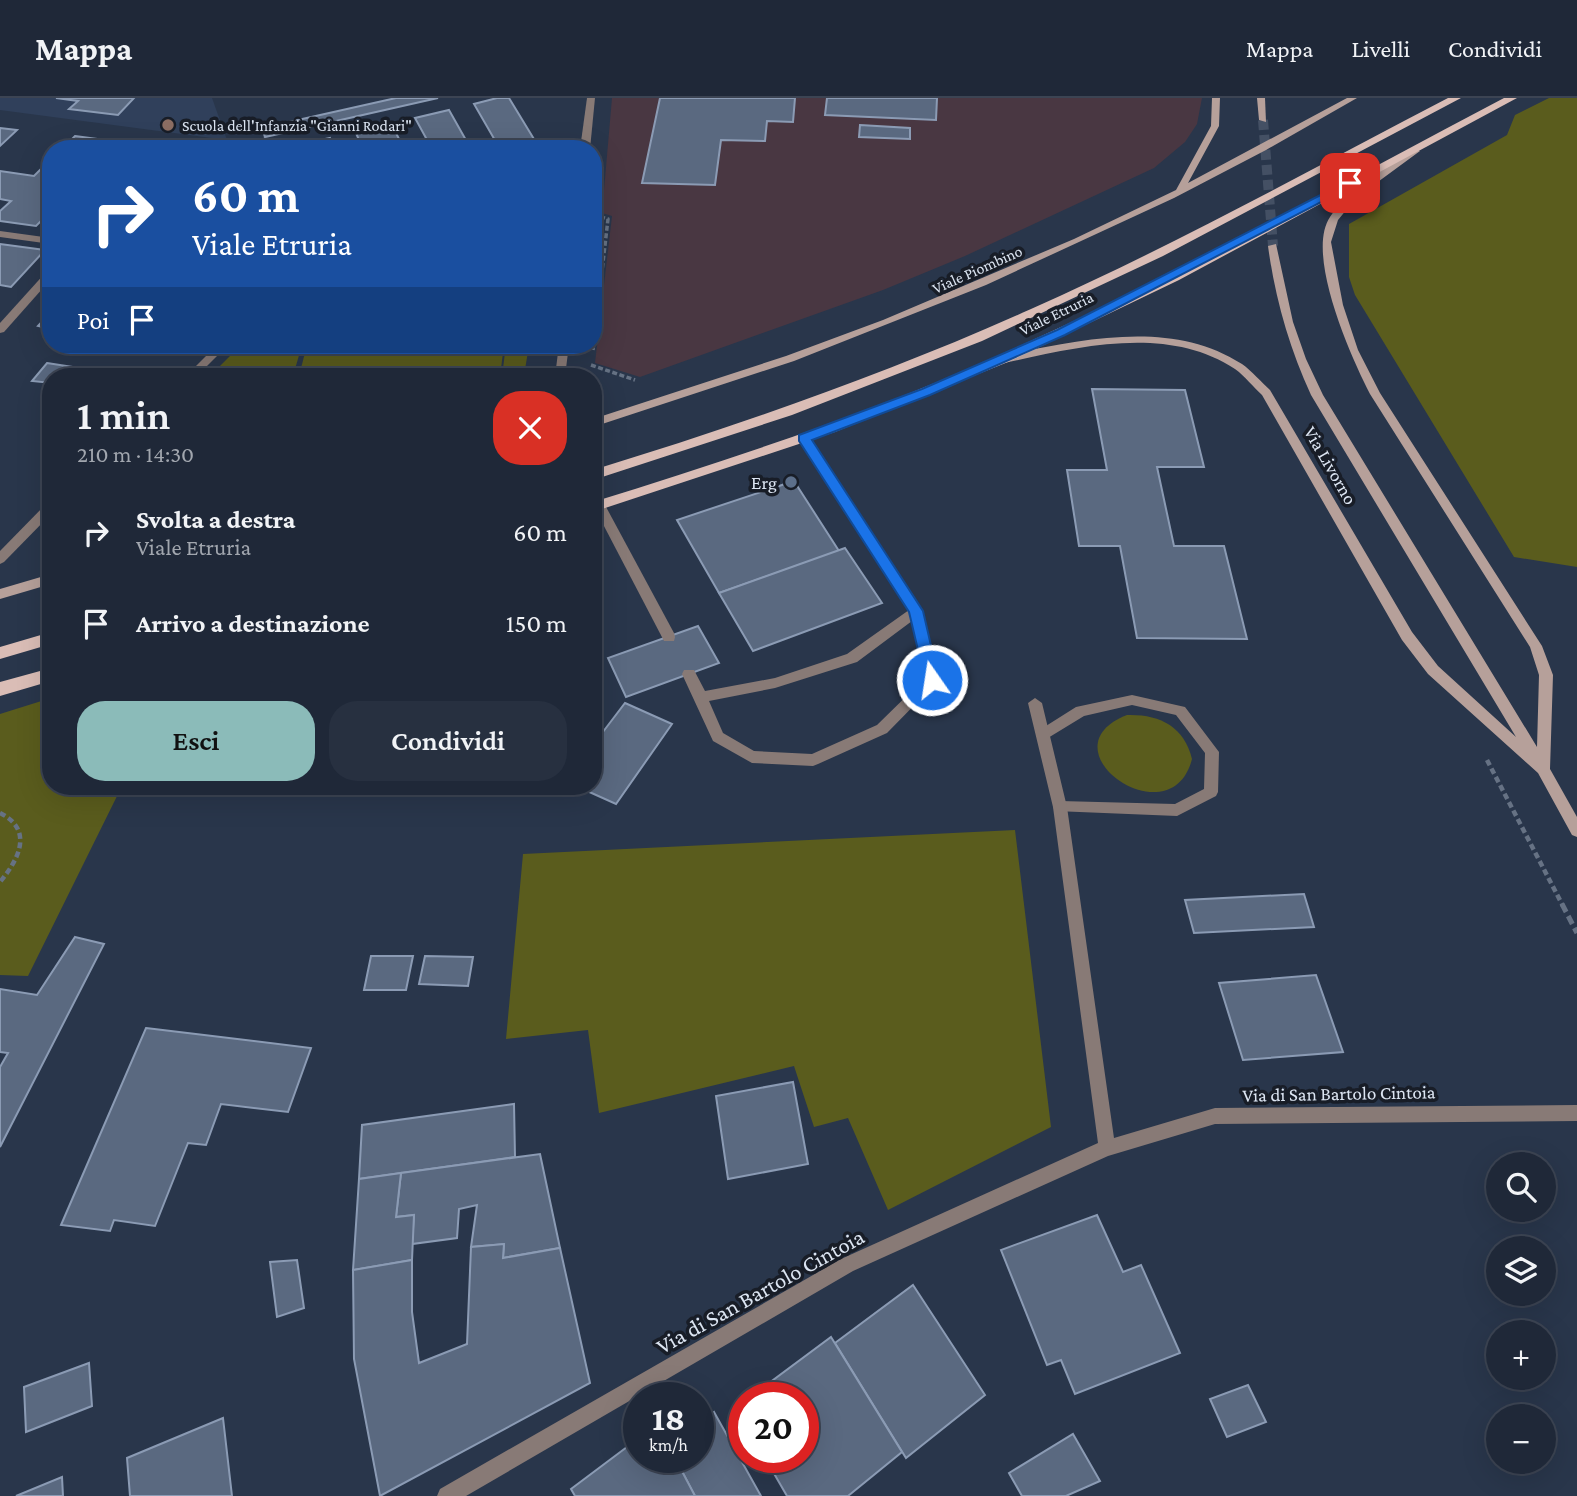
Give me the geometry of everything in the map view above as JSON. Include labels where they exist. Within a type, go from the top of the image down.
[{"type":"main road","name":"Viale Etruria","points":[[602,472],[761,421],[977,338],[1143,258],[1456,98]]},
{"type":"main road","name":"Viale Etruria","points":[[602,504],[804,438],[1002,359],[1128,299],[1512,98]]},
{"type":"main road","points":[[0,653],[42,641]]},
{"type":"main road","points":[[0,689],[42,677]]},
{"type":"street","points":[[586,140],[591,98]]},
{"type":"street","points":[[1180,189],[1215,126],[1216,98]]},
{"type":"street","points":[[1261,98],[1263,120]]},
{"type":"street","name":"Viale Piombino","points":[[602,420],[772,366],[907,316],[1010,272],[1275,143],[1353,98]]},
{"type":"street","points":[[1441,135],[1395,164],[1336,214],[1327,233],[1328,256],[1344,328],[1375,394],[1540,654],[1546,675],[1543,769]]},
{"type":"street","points":[[0,234],[42,240]]},
{"type":"street","name":"Via Livorno","points":[[1273,246],[1288,329],[1317,395],[1543,769],[1577,831]]},
{"type":"street","points":[[0,330],[42,283]]},
{"type":"street","name":"Via Livorno","points":[[1002,359],[1089,343],[1146,338],[1188,346],[1225,360],[1245,372],[1266,393],[1407,636],[1442,678],[1543,769]]},
{"type":"street","points":[[199,368],[214,354]]},
{"type":"street","points":[[689,674],[718,737],[752,757],[813,760],[882,729],[932,680],[916,611],[804,438]]},
{"type":"street","points":[[0,559],[42,515]]},
{"type":"street","points":[[602,517],[668,636]]},
{"type":"street","points":[[0,594],[42,582]]},
{"type":"street","points":[[701,697],[775,683],[852,658],[916,611]]},
{"type":"street","points":[[1043,735],[1081,711],[1132,700],[1180,711],[1212,752],[1211,792],[1177,810],[1060,807]]},
{"type":"street","points":[[1035,703],[1060,807],[1107,1148]]},
{"type":"street","name":"Via di San Bartolo Cintoia","points":[[447,1496],[847,1265],[1107,1148],[1215,1116],[1577,1113]]},
{"type":"path","points":[[602,172],[603,163]]},
{"type":"path","points":[[602,217],[608,219],[602,271]]},
{"type":"path","points":[[602,370],[641,382]]},
{"type":"path","points":[[1482,751],[1577,933]]},
{"type":"path","points":[[0,813],[16,823],[21,836],[20,851],[13,867],[0,882]]},
{"type":"shaded area","name":"Scuola dell'Infanzia \"Gianni Rodari\"","points":[[0,98],[212,98],[227,140],[0,110]]},
{"type":"shaded area","points":[[612,98],[1202,98],[1197,124],[1185,142],[1154,168],[965,256],[883,290],[640,377],[595,363],[596,354],[602,354],[602,302],[612,216],[602,213]]},
{"type":"shaded area","points":[[1549,98],[1577,98],[1577,567],[1514,557],[1355,295],[1349,277],[1349,224],[1507,135],[1515,115]]},
{"type":"shaded area","points":[[232,354],[299,354],[295,368],[218,368]]},
{"type":"shaded area","points":[[305,354],[503,354],[501,368],[301,368]]},
{"type":"shaded area","points":[[505,354],[528,354],[525,368],[503,368]]},
{"type":"shaded area","points":[[42,701],[42,795],[118,795],[28,976],[0,975],[0,714]]},
{"type":"shaded area","points":[[1127,715],[1160,720],[1183,738],[1192,759],[1180,782],[1161,791],[1139,790],[1119,780],[1104,765],[1098,748],[1104,730]]},
{"type":"shaded area","points":[[1015,830],[1051,1127],[888,1210],[848,1118],[814,1127],[794,1066],[599,1113],[588,1030],[506,1039],[523,854]]},
{"type":"building","points":[[56,98],[134,98],[118,115],[69,109],[78,101]]},
{"type":"building","points":[[396,98],[438,98],[265,137],[262,128]]},
{"type":"building","points":[[509,98],[535,140],[495,140],[474,104]]},
{"type":"building","points":[[660,98],[795,98],[793,122],[767,121],[765,141],[721,140],[715,185],[642,183]]},
{"type":"building","points":[[827,98],[937,98],[936,120],[825,115]]},
{"type":"building","points":[[449,110],[466,140],[427,140],[415,118]]},
{"type":"building","points":[[391,123],[400,140],[359,140],[355,131]]},
{"type":"building","points":[[860,125],[910,128],[910,139],[859,137]]},
{"type":"building","points":[[0,128],[17,130],[0,146]]},
{"type":"building","points":[[75,136],[105,140],[71,140]]},
{"type":"building","points":[[42,168],[42,220],[36,226],[0,221],[0,211],[11,201],[0,199],[0,171],[34,176]]},
{"type":"building","points":[[0,244],[42,250],[42,253],[11,287],[0,285]]},
{"type":"building","points":[[47,363],[79,368],[43,368]]},
{"type":"building","points":[[42,369],[42,382],[32,381]]},
{"type":"building","points":[[1092,389],[1185,390],[1204,467],[1157,467],[1174,546],[1224,546],[1247,639],[1137,638],[1120,546],[1079,546],[1067,470],[1107,470]]},
{"type":"building","points":[[794,481],[839,551],[719,593],[677,520]]},
{"type":"building","points":[[845,548],[882,603],[753,651],[719,593]]},
{"type":"building","points":[[698,626],[719,663],[626,697],[608,658]]},
{"type":"building","points":[[625,703],[672,724],[616,804],[596,795],[602,795],[602,733]]},
{"type":"building","points":[[1304,894],[1314,927],[1194,933],[1185,900]]},
{"type":"building","points":[[75,937],[104,944],[0,1147],[0,1067],[8,1053],[0,1052],[0,989],[37,995]]},
{"type":"building","points":[[371,956],[413,956],[406,990],[364,990]]},
{"type":"building","points":[[425,956],[473,957],[468,986],[419,984]]},
{"type":"building","points":[[1316,975],[1343,1052],[1243,1060],[1219,983]]},
{"type":"building","points":[[146,1028],[311,1048],[288,1112],[221,1104],[206,1145],[188,1143],[155,1226],[114,1220],[110,1231],[61,1225]]},
{"type":"building","points":[[793,1082],[808,1164],[728,1179],[716,1096]]},
{"type":"building","points":[[514,1104],[515,1157],[359,1179],[362,1125]]},
{"type":"building","points":[[540,1154],[560,1248],[503,1258],[504,1244],[471,1247],[477,1205],[459,1209],[457,1238],[412,1244],[414,1215],[396,1217],[401,1173]]},
{"type":"building","points":[[401,1173],[396,1217],[414,1215],[412,1260],[353,1270],[359,1179]]},
{"type":"building","points":[[1097,1215],[1123,1272],[1141,1265],[1180,1353],[1075,1394],[1061,1360],[1047,1365],[1001,1250]]},
{"type":"building","points":[[504,1244],[503,1258],[560,1248],[590,1383],[380,1496],[354,1359],[353,1270],[412,1260],[412,1312],[419,1363],[467,1344],[471,1247]]},
{"type":"building","points":[[297,1260],[304,1308],[277,1317],[270,1262]]},
{"type":"building","points":[[913,1285],[985,1395],[906,1458],[835,1343]]},
{"type":"building","points":[[831,1337],[902,1452],[848,1496],[787,1496],[774,1473],[819,1473],[819,1382],[771,1382]]},
{"type":"building","points":[[89,1363],[92,1406],[26,1432],[24,1387]]},
{"type":"building","points":[[1248,1385],[1266,1422],[1227,1437],[1210,1399]]},
{"type":"building","points":[[714,1412],[728,1437],[728,1473],[748,1473],[761,1496],[695,1496],[683,1473],[714,1473]]},
{"type":"building","points":[[223,1418],[232,1496],[130,1496],[127,1458]]},
{"type":"building","points":[[1073,1434],[1100,1481],[1066,1496],[1022,1496],[1009,1473]]},
{"type":"building","points":[[623,1450],[623,1473],[683,1473],[695,1496],[575,1496],[571,1489]]},
{"type":"building","points":[[62,1477],[63,1496],[16,1496]]},
{"type":"tunnel","points":[[1263,120],[1273,246]]},
{"type":"place","name":"Scuola dell'Infanzia \"Gianni Rodari\"","points":[[168,125]]},
{"type":"place","name":"Erg","points":[[791,482]]},
{"type":"route","points":[[932,680],[916,611],[804,438],[926,392],[1061,333],[1350,183]]}]
